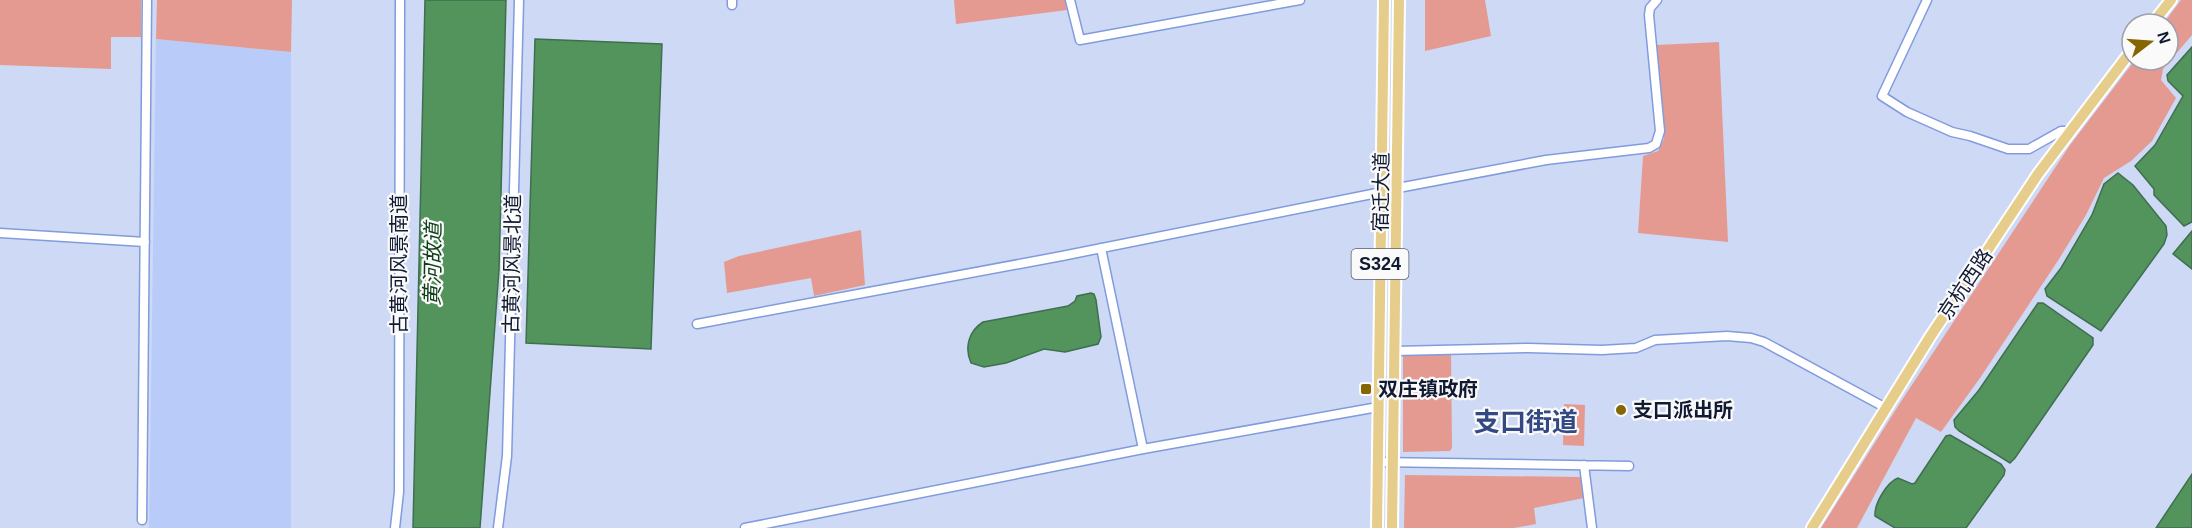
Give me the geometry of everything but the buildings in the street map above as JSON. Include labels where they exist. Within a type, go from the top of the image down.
[{"type":"main road","name":"宿迁大道","points":[[1377,528],[1384,0]]},
{"type":"main road","name":"宿迁大道","points":[[1392,528],[1399,0]]},
{"type":"main road","points":[[2162,12],[2171,0]]},
{"type":"main road","name":"京杭西路","points":[[1812,528],[1937,327],[2069,131],[2120,65]]},
{"type":"street","points":[[142,520],[147,0]]},
{"type":"street","name":"古黄河风景南道","points":[[395,528],[399,492],[400,0]]},
{"type":"street","name":"古黄河风景北道","points":[[498,528],[507,456],[519,0]]},
{"type":"street","points":[[1070,0],[1080,40],[1300,0]]},
{"type":"street","points":[[1398,188],[1546,160],[1649,148],[1656,144],[1659,131],[1649,15],[1650,8],[1657,0]]},
{"type":"street","points":[[1927,0],[1882,96],[1907,112],[1952,132],[2008,149],[2029,149],[2061,131],[2069,131]]},
{"type":"street","points":[[697,324],[1101,248],[1382,192]]},
{"type":"street","points":[[0,233],[145,242]]},
{"type":"street","points":[[1101,248],[1143,449]]},
{"type":"street","points":[[1395,351],[1528,348],[1602,350],[1636,348],[1655,340],[1719,336],[1751,338],[1764,342],[1886,408]]},
{"type":"street","points":[[746,528],[1143,449],[1378,407]]},
{"type":"street","points":[[1378,462],[1629,466]]},
{"type":"street","points":[[1584,465],[1592,528]]},
{"type":"shaded area","points":[[0,0],[141,0],[141,37],[111,37],[111,69],[0,65]]},
{"type":"shaded area","points":[[157,0],[292,0],[291,52],[156,39]]},
{"type":"shaded area","points":[[954,0],[1065,0],[1067,10],[956,24]]},
{"type":"shaded area","points":[[1425,0],[1485,0],[1491,36],[1425,51]]},
{"type":"shaded area","points":[[2181,0],[2192,0],[2192,35],[2180,49],[2180,12],[2172,12]]},
{"type":"shaded area","points":[[156,39],[291,52],[291,528],[149,528]]},
{"type":"shaded area","points":[[1719,42],[1728,242],[1638,233],[1643,156],[1658,151],[1664,139],[1657,45]]},
{"type":"shaded area","points":[[2126,72],[2162,72],[2161,80],[2176,98],[2152,141],[2131,161],[2104,178],[2086,215],[2059,259],[1941,432],[1916,418],[1857,528],[1821,528],[1900,403],[2070,145]]},
{"type":"shaded area","points":[[861,230],[865,285],[814,296],[811,278],[727,293],[724,262],[739,256]]},
{"type":"shaded area","points":[[1451,352],[1452,448],[1450,451],[1403,452],[1403,354]]},
{"type":"shaded area","points":[[1564,404],[1585,405],[1584,446],[1563,445]]},
{"type":"shaded area","points":[[1405,475],[1581,477],[1584,498],[1534,508],[1536,524],[1514,528],[1404,528]]},
{"type":"water","name":"黄河故道","points":[[425,0],[506,0],[499,270],[480,528],[413,528]]},
{"type":"water","points":[[535,39],[662,44],[651,349],[526,343]]},
{"type":"water","points":[[2192,47],[2192,222],[2184,226],[2154,195],[2154,189],[2135,166],[2155,145],[2183,96],[2168,81],[2167,75],[2170,72],[2180,72],[2180,60]]},
{"type":"water","points":[[2118,173],[2133,185],[2166,226],[2167,235],[2164,244],[2101,331],[2047,296],[2045,289],[2061,268],[2092,215],[2104,184]]},
{"type":"water","points":[[2192,231],[2192,269],[2173,254]]},
{"type":"water","points":[[1094,294],[1096,300],[1101,337],[1098,344],[1065,352],[1044,349],[1006,363],[984,367],[971,363],[968,351],[969,340],[974,330],[983,322],[1068,306],[1075,301],[1077,296]]},
{"type":"water","points":[[2038,303],[2043,303],[2093,338],[2093,345],[2010,463],[1959,431],[1955,427],[1954,420],[1979,390]]},
{"type":"water","points":[[1950,435],[2001,464],[2005,470],[2004,475],[1966,528],[1895,528],[1875,516],[1879,500],[1890,484],[1898,478],[1912,484],[1915,483],[1946,436]]},
{"type":"water","points":[[2192,474],[2192,528],[2156,528]]},
{"type":"place","name":"双庄镇政府","points":[[1366,389]]},
{"type":"place","name":"支口派出所","points":[[1621,410]]},
{"type":"district","name":"支口街道","points":[[1526,422]]}]
